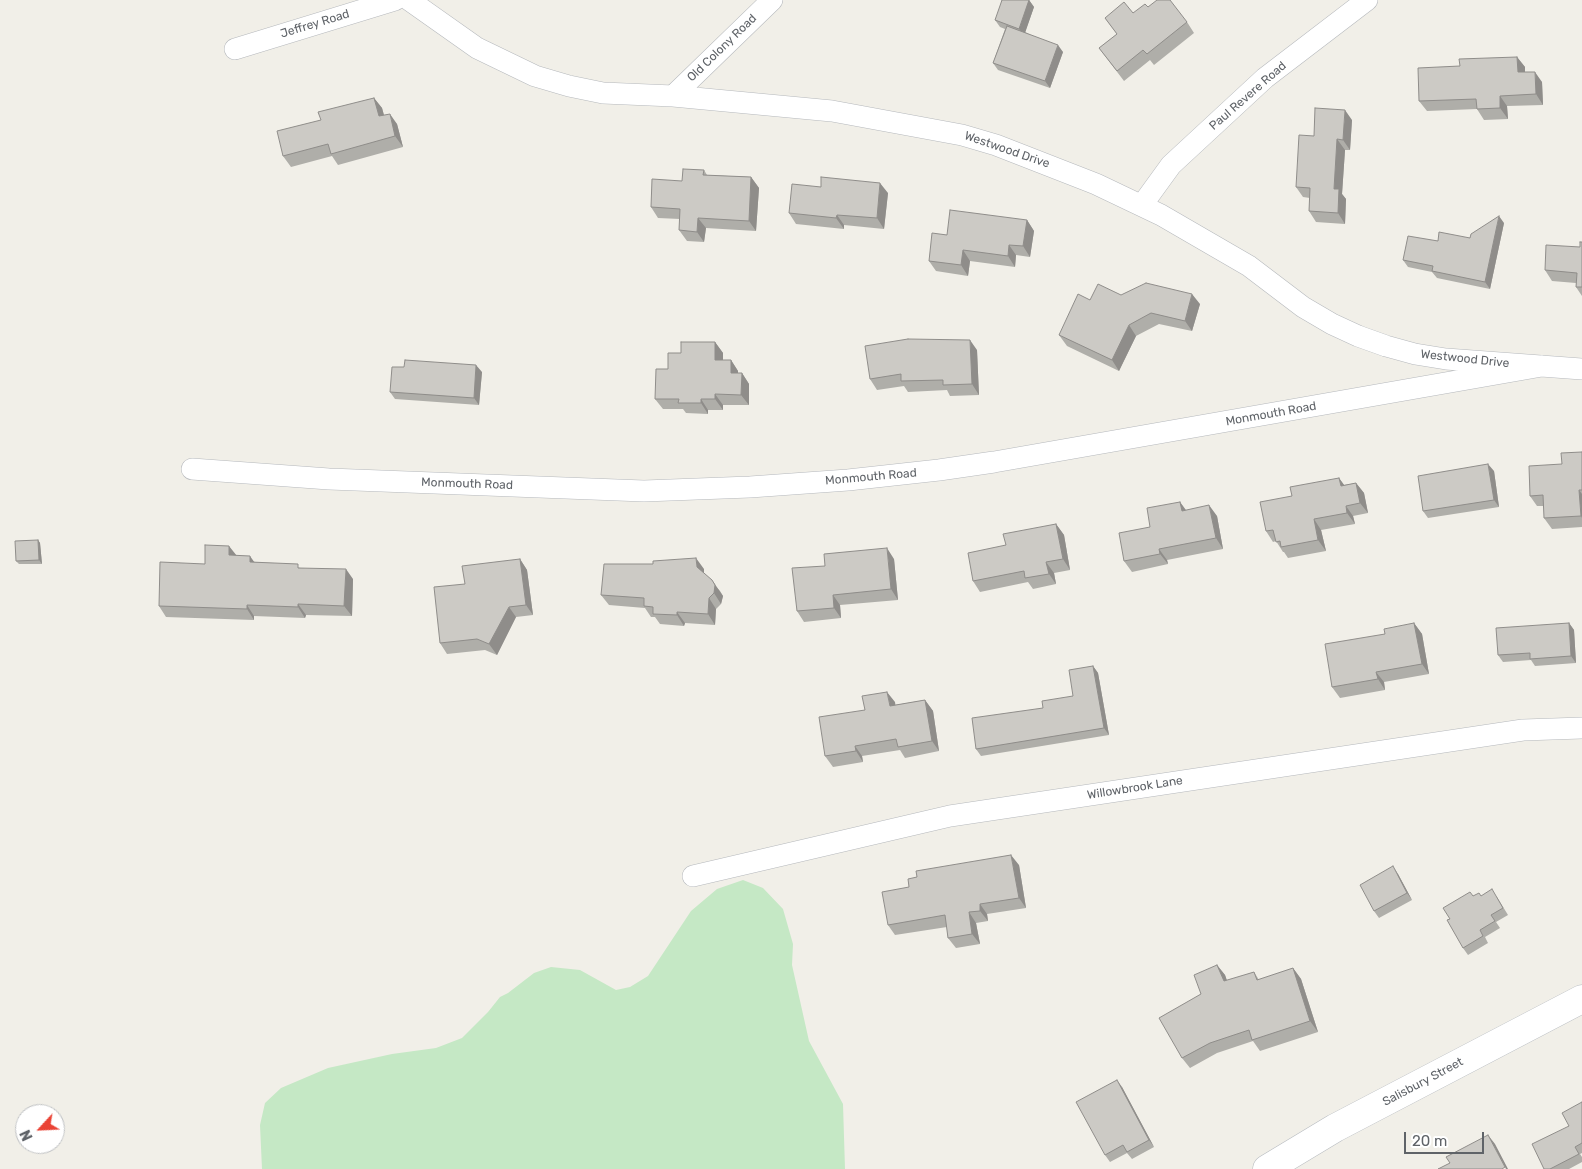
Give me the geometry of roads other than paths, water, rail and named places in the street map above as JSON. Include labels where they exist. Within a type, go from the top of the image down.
[{"type":"main road","name":"Salisbury Street","points":[[1267,1169],[1335,1128],[1582,999]]},
{"type":"street","name":"Jeffrey Road","points":[[235,48],[395,0]]},
{"type":"street","name":"Westwood Drive","points":[[409,0],[477,48],[535,76],[568,86],[603,93],[673,96],[832,111],[962,135],[996,144],[1142,205],[1191,231],[1249,266],[1303,307],[1332,324],[1358,336],[1415,354],[1446,359],[1582,369]]},
{"type":"street","name":"Old Colony Road","points":[[673,96],[772,0]]},
{"type":"street","name":"Paul Revere Road","points":[[1142,205],[1171,165],[1265,78],[1367,0]]},
{"type":"street","name":"Monmouth Road","points":[[192,469],[329,479],[644,491],[839,481],[921,473],[994,462],[1542,366]]},
{"type":"street","name":"Willowbrook Lane","points":[[693,876],[950,816],[1523,730],[1582,728]]}]
